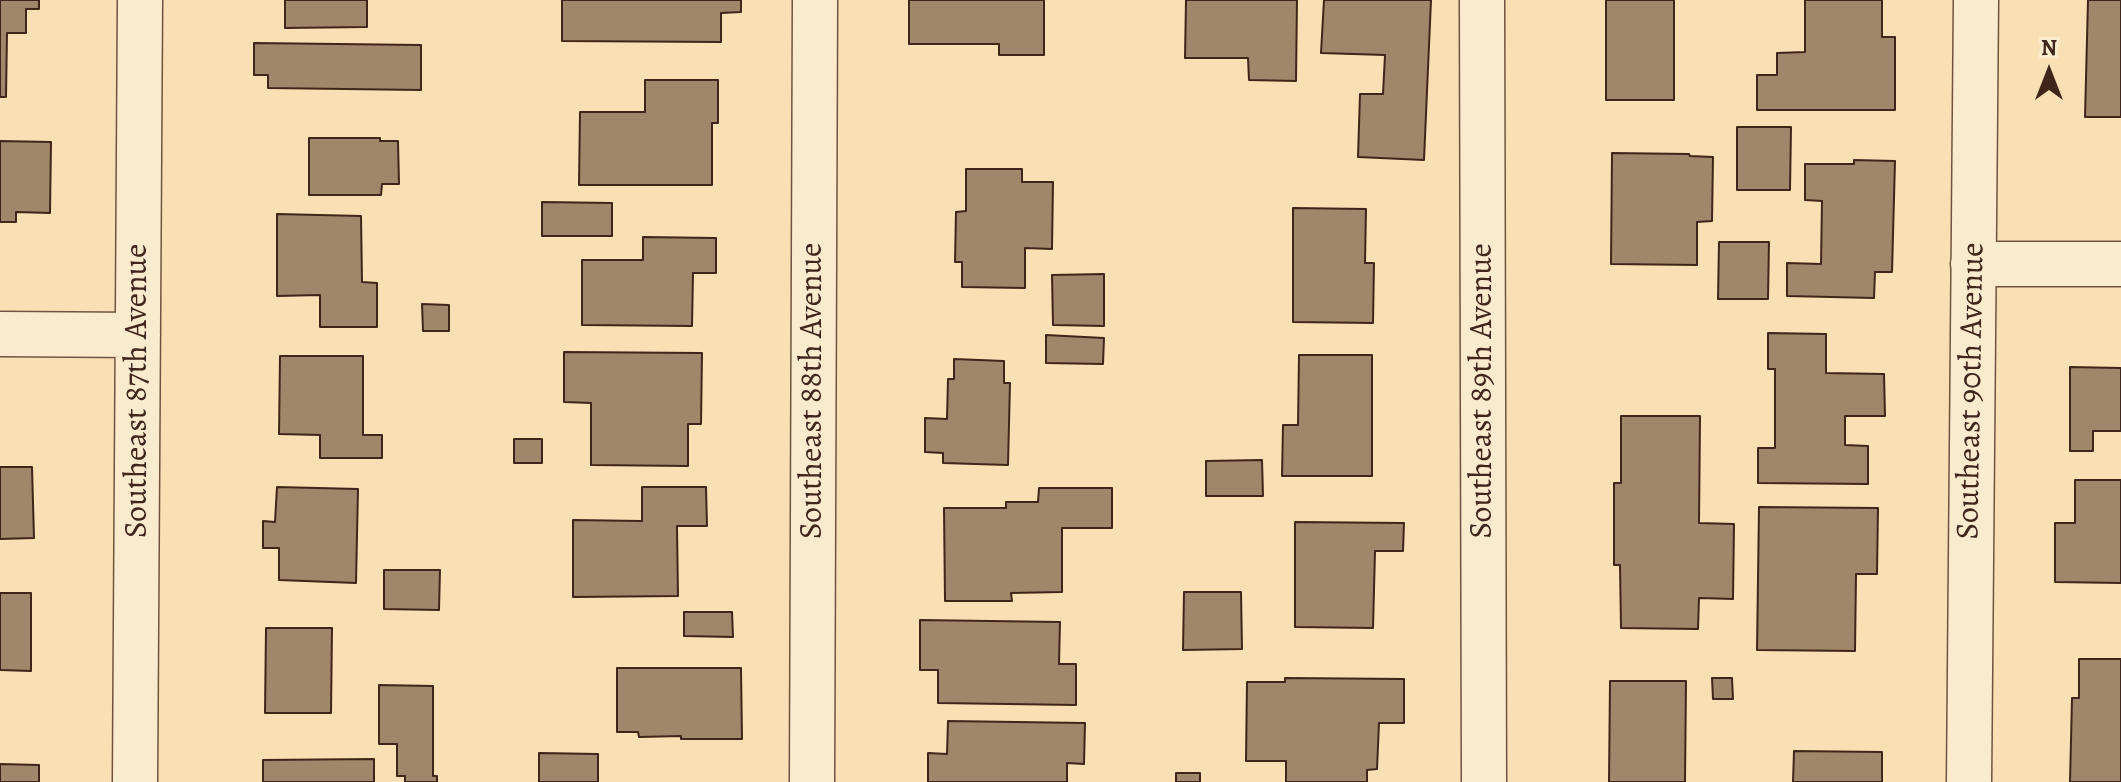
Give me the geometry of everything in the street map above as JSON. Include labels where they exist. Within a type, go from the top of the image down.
[{"type":"street","name":"Southeast 87th Avenue","points":[[135,782],[140,0]]},
{"type":"street","name":"Southeast 88th Avenue","points":[[812,782],[815,0]]},
{"type":"street","name":"Southeast 89th Avenue","points":[[1482,0],[1484,782]]},
{"type":"street","name":"Southeast 90th Avenue","points":[[1969,782],[1976,0]]},
{"type":"street","points":[[1973,264],[2121,264]]},
{"type":"street","points":[[0,334],[138,335]]},
{"type":"building","points":[[0,0],[39,0],[39,9],[26,9],[26,33],[7,33],[6,97],[0,97]]},
{"type":"building","points":[[285,0],[367,0],[367,27],[285,28]]},
{"type":"building","points":[[562,0],[741,0],[741,12],[721,13],[721,42],[562,41]]},
{"type":"building","points":[[909,0],[1044,0],[1044,55],[999,55],[999,44],[909,44]]},
{"type":"building","points":[[1186,0],[1297,0],[1296,81],[1249,80],[1248,58],[1185,58]]},
{"type":"building","points":[[1324,0],[1431,0],[1424,160],[1358,157],[1360,94],[1383,94],[1385,55],[1321,53]]},
{"type":"building","points":[[1606,0],[1674,0],[1674,100],[1606,100]]},
{"type":"building","points":[[1805,0],[1882,0],[1882,37],[1895,37],[1895,110],[1757,110],[1757,75],[1777,75],[1777,53],[1805,52]]},
{"type":"building","points":[[2088,0],[2121,0],[2121,117],[2085,117]]},
{"type":"building","points":[[254,43],[421,45],[421,90],[268,88],[268,75],[254,75]]},
{"type":"building","points":[[645,80],[718,80],[718,123],[712,123],[712,185],[579,185],[580,112],[645,112]]},
{"type":"building","points":[[1737,127],[1791,127],[1790,190],[1737,190]]},
{"type":"building","points":[[309,138],[398,141],[399,184],[382,184],[381,195],[309,195]]},
{"type":"building","points":[[0,141],[51,142],[50,213],[16,212],[16,222],[0,222]]},
{"type":"building","points":[[1612,153],[1713,157],[1712,221],[1697,222],[1697,265],[1611,264]]},
{"type":"building","points":[[1854,160],[1895,161],[1892,272],[1875,272],[1874,298],[1787,296],[1787,263],[1821,264],[1822,201],[1805,200],[1805,164],[1854,164]]},
{"type":"building","points":[[966,169],[1022,169],[1022,182],[1053,182],[1052,249],[1025,248],[1025,288],[962,287],[962,262],[955,262],[956,212],[966,211]]},
{"type":"building","points":[[542,202],[612,203],[612,236],[542,236]]},
{"type":"building","points":[[1293,208],[1366,209],[1365,263],[1374,263],[1373,323],[1293,322]]},
{"type":"building","points":[[277,214],[361,216],[362,282],[377,283],[377,327],[320,327],[320,295],[277,296]]},
{"type":"building","points":[[643,237],[716,238],[716,273],[693,273],[692,326],[582,325],[582,260],[643,260]]},
{"type":"building","points":[[1719,242],[1769,242],[1768,299],[1718,299]]},
{"type":"building","points":[[1104,274],[1104,326],[1053,325],[1052,275]]},
{"type":"building","points":[[422,304],[449,305],[449,331],[423,331]]},
{"type":"building","points":[[1768,333],[1826,334],[1826,373],[1884,374],[1885,416],[1845,416],[1845,445],[1868,446],[1868,484],[1758,483],[1758,448],[1775,448],[1775,369],[1768,369]]},
{"type":"building","points":[[1046,335],[1104,338],[1103,364],[1046,363]]},
{"type":"building","points":[[564,352],[702,353],[701,424],[688,424],[688,466],[591,465],[591,403],[564,402]]},
{"type":"building","points":[[1299,355],[1372,355],[1372,476],[1282,476],[1283,425],[1298,425]]},
{"type":"building","points":[[280,356],[363,356],[363,435],[382,435],[382,458],[320,458],[320,435],[279,434]]},
{"type":"building","points":[[954,359],[1004,361],[1004,383],[1010,383],[1008,465],[943,463],[943,453],[925,452],[925,418],[947,419],[948,379],[954,379]]},
{"type":"building","points":[[2070,367],[2121,368],[2121,431],[2093,431],[2093,451],[2070,451]]},
{"type":"building","points":[[1621,416],[1700,416],[1699,523],[1734,524],[1733,599],[1699,598],[1698,629],[1621,628],[1620,565],[1614,565],[1614,483],[1621,483]]},
{"type":"building","points":[[514,439],[542,439],[542,463],[514,463]]},
{"type":"building","points":[[1262,460],[1263,496],[1206,496],[1206,461]]},
{"type":"building","points":[[0,467],[32,467],[34,538],[0,539]]},
{"type":"building","points":[[2075,480],[2121,480],[2121,583],[2055,582],[2055,523],[2075,523]]},
{"type":"building","points":[[277,487],[358,489],[356,583],[279,580],[279,548],[263,548],[263,521],[275,522]]},
{"type":"building","points":[[642,487],[706,487],[707,526],[677,526],[678,596],[573,597],[573,520],[642,521]]},
{"type":"building","points":[[1039,488],[1112,488],[1112,528],[1062,528],[1062,592],[1011,593],[1012,601],[945,601],[944,508],[1006,508],[1006,502],[1038,502]]},
{"type":"building","points":[[1759,507],[1878,508],[1877,574],[1856,574],[1855,651],[1757,650]]},
{"type":"building","points":[[1295,522],[1404,523],[1403,551],[1375,551],[1373,628],[1295,627]]},
{"type":"building","points":[[384,570],[440,570],[439,610],[384,609]]},
{"type":"building","points":[[1184,592],[1241,592],[1242,649],[1183,650]]},
{"type":"building","points":[[0,593],[31,593],[31,671],[0,670]]},
{"type":"building","points":[[684,612],[732,612],[733,637],[684,636]]},
{"type":"building","points":[[920,620],[1060,622],[1059,664],[1076,664],[1076,705],[938,703],[938,670],[920,670]]},
{"type":"building","points":[[266,628],[332,628],[331,713],[265,713]]},
{"type":"building","points":[[2079,659],[2121,659],[2121,782],[2070,782],[2072,698],[2079,698]]},
{"type":"building","points":[[617,668],[741,668],[742,739],[639,737],[638,732],[617,732]]},
{"type":"building","points":[[1285,678],[1404,679],[1404,723],[1379,723],[1377,769],[1367,770],[1367,782],[1286,782],[1286,761],[1246,761],[1247,682],[1285,682]]},
{"type":"building","points":[[1712,678],[1732,678],[1733,699],[1713,699]]},
{"type":"building","points":[[1610,681],[1686,681],[1685,782],[1609,782]]},
{"type":"building","points":[[379,685],[433,686],[433,776],[437,776],[437,782],[405,782],[405,776],[397,776],[397,744],[379,744]]},
{"type":"building","points":[[948,721],[1085,723],[1084,764],[1067,763],[1067,782],[928,782],[928,753],[947,754]]},
{"type":"building","points":[[1794,751],[1882,752],[1882,782],[1793,782]]},
{"type":"building","points":[[539,753],[598,754],[598,782],[539,782]]},
{"type":"building","points":[[374,759],[374,782],[263,782],[263,760]]},
{"type":"building","points":[[0,764],[39,765],[39,782],[0,782]]},
{"type":"building","points":[[1176,773],[1200,773],[1200,782],[1176,782]]}]
